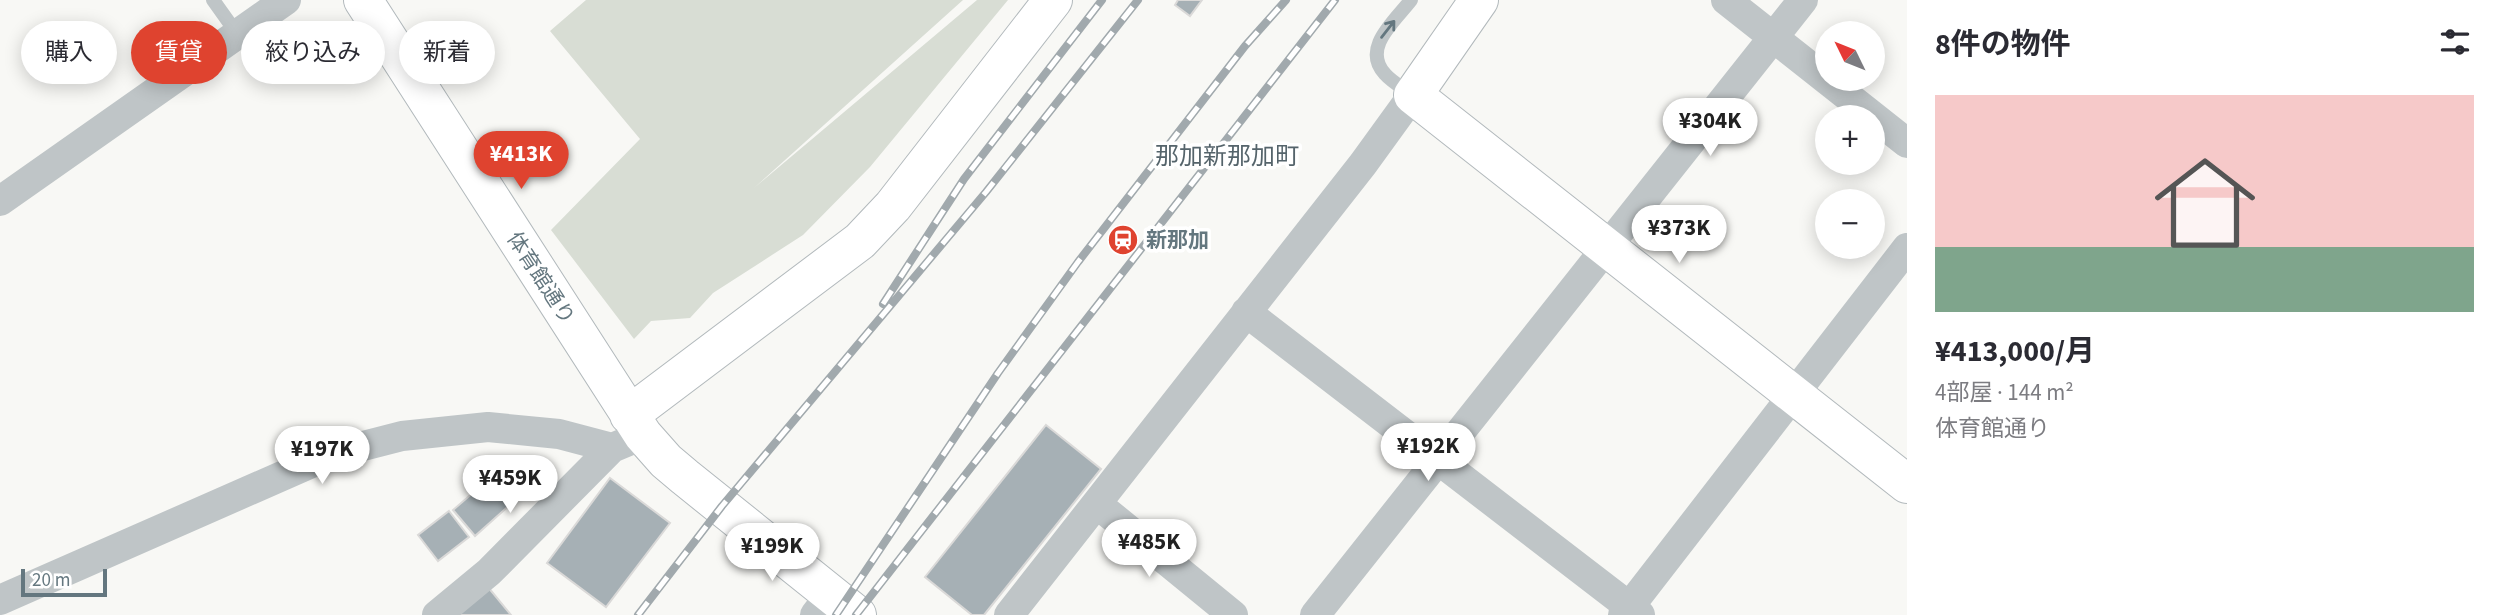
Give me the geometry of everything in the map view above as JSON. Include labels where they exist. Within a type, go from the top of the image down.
[{"type":"street","points":[[0,201],[286,0]]},
{"type":"street","name":"体育館通り","points":[[363,0],[628,432],[685,477],[835,608]]},
{"type":"street","points":[[437,615],[489,572],[628,432],[860,241],[892,206],[1053,0]]},
{"type":"street","points":[[1009,615],[1363,164],[1479,0]]},
{"type":"street","points":[[1726,0],[1907,143]]},
{"type":"street","points":[[1315,615],[1803,0]]},
{"type":"street","points":[[1413,95],[1907,484]]},
{"type":"street","points":[[1246,312],[1437,458],[1631,612],[1907,248]]},
{"type":"street","points":[[13,603],[332,454],[402,436],[488,427],[559,434],[628,432]]},
{"type":"street","points":[[1097,505],[1233,615]]},
{"type":"lane","points":[[213,0],[238,35]]},
{"type":"lane","points":[[1411,0],[1377,44],[1376,60],[1385,74],[1413,95]]},
{"type":"shaded area","points":[[586,0],[963,0],[754,188],[977,0],[1008,0],[870,167],[803,235],[713,293],[690,318],[651,321],[634,339],[551,230],[640,139],[550,31]]},
{"type":"building","points":[[1178,0],[1202,0],[1190,16],[1175,5]]},
{"type":"building","points":[[1046,425],[1101,469],[984,615],[972,615],[925,577]]},
{"type":"building","points":[[490,478],[512,503],[475,536],[453,510]]},
{"type":"building","points":[[610,478],[670,523],[606,607],[547,563]]},
{"type":"building","points":[[449,511],[469,537],[438,561],[418,535]]},
{"type":"building","points":[[488,587],[511,615],[455,615]]},
{"type":"railway","points":[[883,304],[964,179],[1102,0]]},
{"type":"railway","points":[[638,615],[722,506],[986,192],[1138,0]]},
{"type":"railway","points":[[836,615],[998,373],[1078,262],[1245,46],[1286,0]]},
{"type":"railway","points":[[856,615],[1335,0]]},
{"type":"place","name":"新那加","points":[[1123,240]]},
{"type":"district","name":"那加新那加町","points":[[1227,156]]}]
